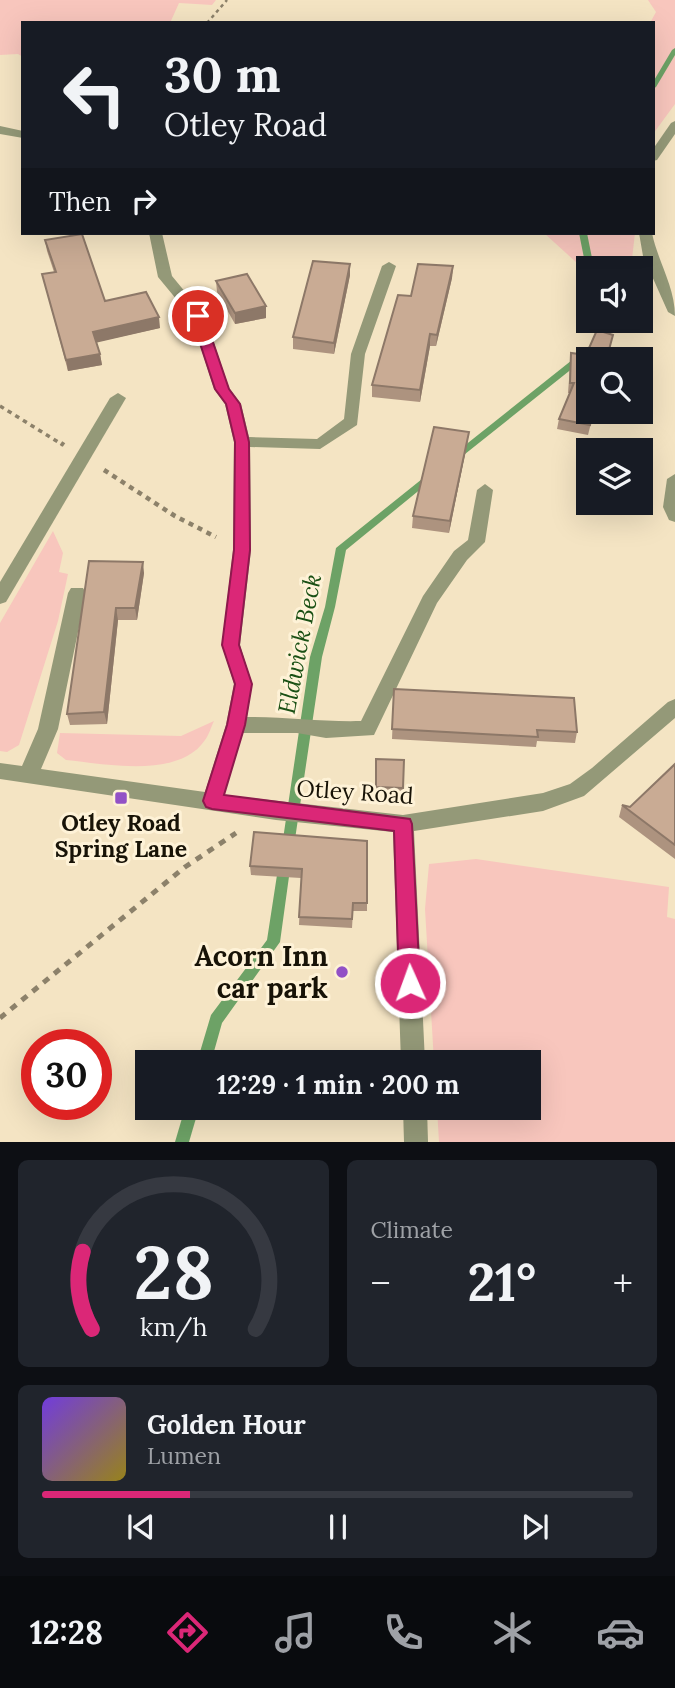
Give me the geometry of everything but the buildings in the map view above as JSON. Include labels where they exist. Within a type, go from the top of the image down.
[{"type":"street","points":[[655,154],[675,125]]},
{"type":"street","points":[[0,130],[21,135]]},
{"type":"street","points":[[155,235],[165,277],[198,316],[222,389],[233,404],[242,442],[242,550],[231,645],[243,684],[236,725],[212,801]]},
{"type":"street","points":[[645,235],[650,256],[675,312]]},
{"type":"street","points":[[242,442],[320,444],[352,421],[358,354],[389,266]]},
{"type":"street","points":[[0,597],[118,398]]},
{"type":"street","points":[[675,478],[671,507],[675,516]]},
{"type":"street","points":[[236,725],[297,725],[326,730],[368,729],[436,589],[461,552],[476,542],[485,490]]},
{"type":"street","points":[[29,774],[48,729],[77,593]]},
{"type":"street","name":"Otley Road","points":[[0,771],[276,810],[403,824],[543,802],[577,790],[675,707]]},
{"type":"street","points":[[403,824],[412,1050]]},
{"type":"street","points":[[415,1120],[416,1142]]},
{"type":"path","points":[[209,21],[226,0]]},
{"type":"path","points":[[0,406],[175,516],[242,550]]},
{"type":"path","points":[[0,1018],[186,867],[239,832],[248,806]]},
{"type":"shaded area","points":[[0,0],[216,0],[212,5],[179,3],[171,21],[21,21],[21,56],[0,55]]},
{"type":"shaded area","points":[[648,0],[675,0],[675,104],[655,131],[655,21],[651,21],[656,12]]},
{"type":"shaded area","points":[[546,235],[635,235],[632,256],[576,256],[576,262]]},
{"type":"shaded area","points":[[53,531],[63,553],[59,572],[68,574],[58,621],[19,745],[7,752],[0,751],[0,623]]},
{"type":"shaded area","points":[[214,721],[206,738],[193,752],[160,765],[120,766],[66,760],[57,753],[60,733],[181,736]]},
{"type":"shaded area","points":[[476,859],[669,887],[667,917],[675,919],[675,1142],[439,1142],[438,1120],[541,1120],[541,1050],[433,1050],[425,909],[429,864]]},
{"type":"waterway","points":[[655,84],[675,50]]},
{"type":"waterway","points":[[583,235],[588,256]]},
{"type":"waterway","name":"Eldwick Beck","points":[[457,456],[605,338],[604,333]]},
{"type":"waterway","name":"Eldwick Beck","points":[[288,846],[316,657],[330,607],[341,548],[430,477]]},
{"type":"waterway","name":"Eldwick Beck","points":[[207,1050],[216,1020],[273,942],[285,862]]},
{"type":"waterway","name":"Eldwick Beck","points":[[182,1142],[188,1120]]},
{"type":"place","name":"Otley Road Spring Lane","points":[[121,798]]},
{"type":"place","name":"Acorn Inn car park","points":[[342,972]]},
{"type":"route","points":[[198,316],[222,389],[233,404],[242,442],[242,550],[231,645],[243,684],[236,725],[212,801],[403,824],[410,983]]}]
